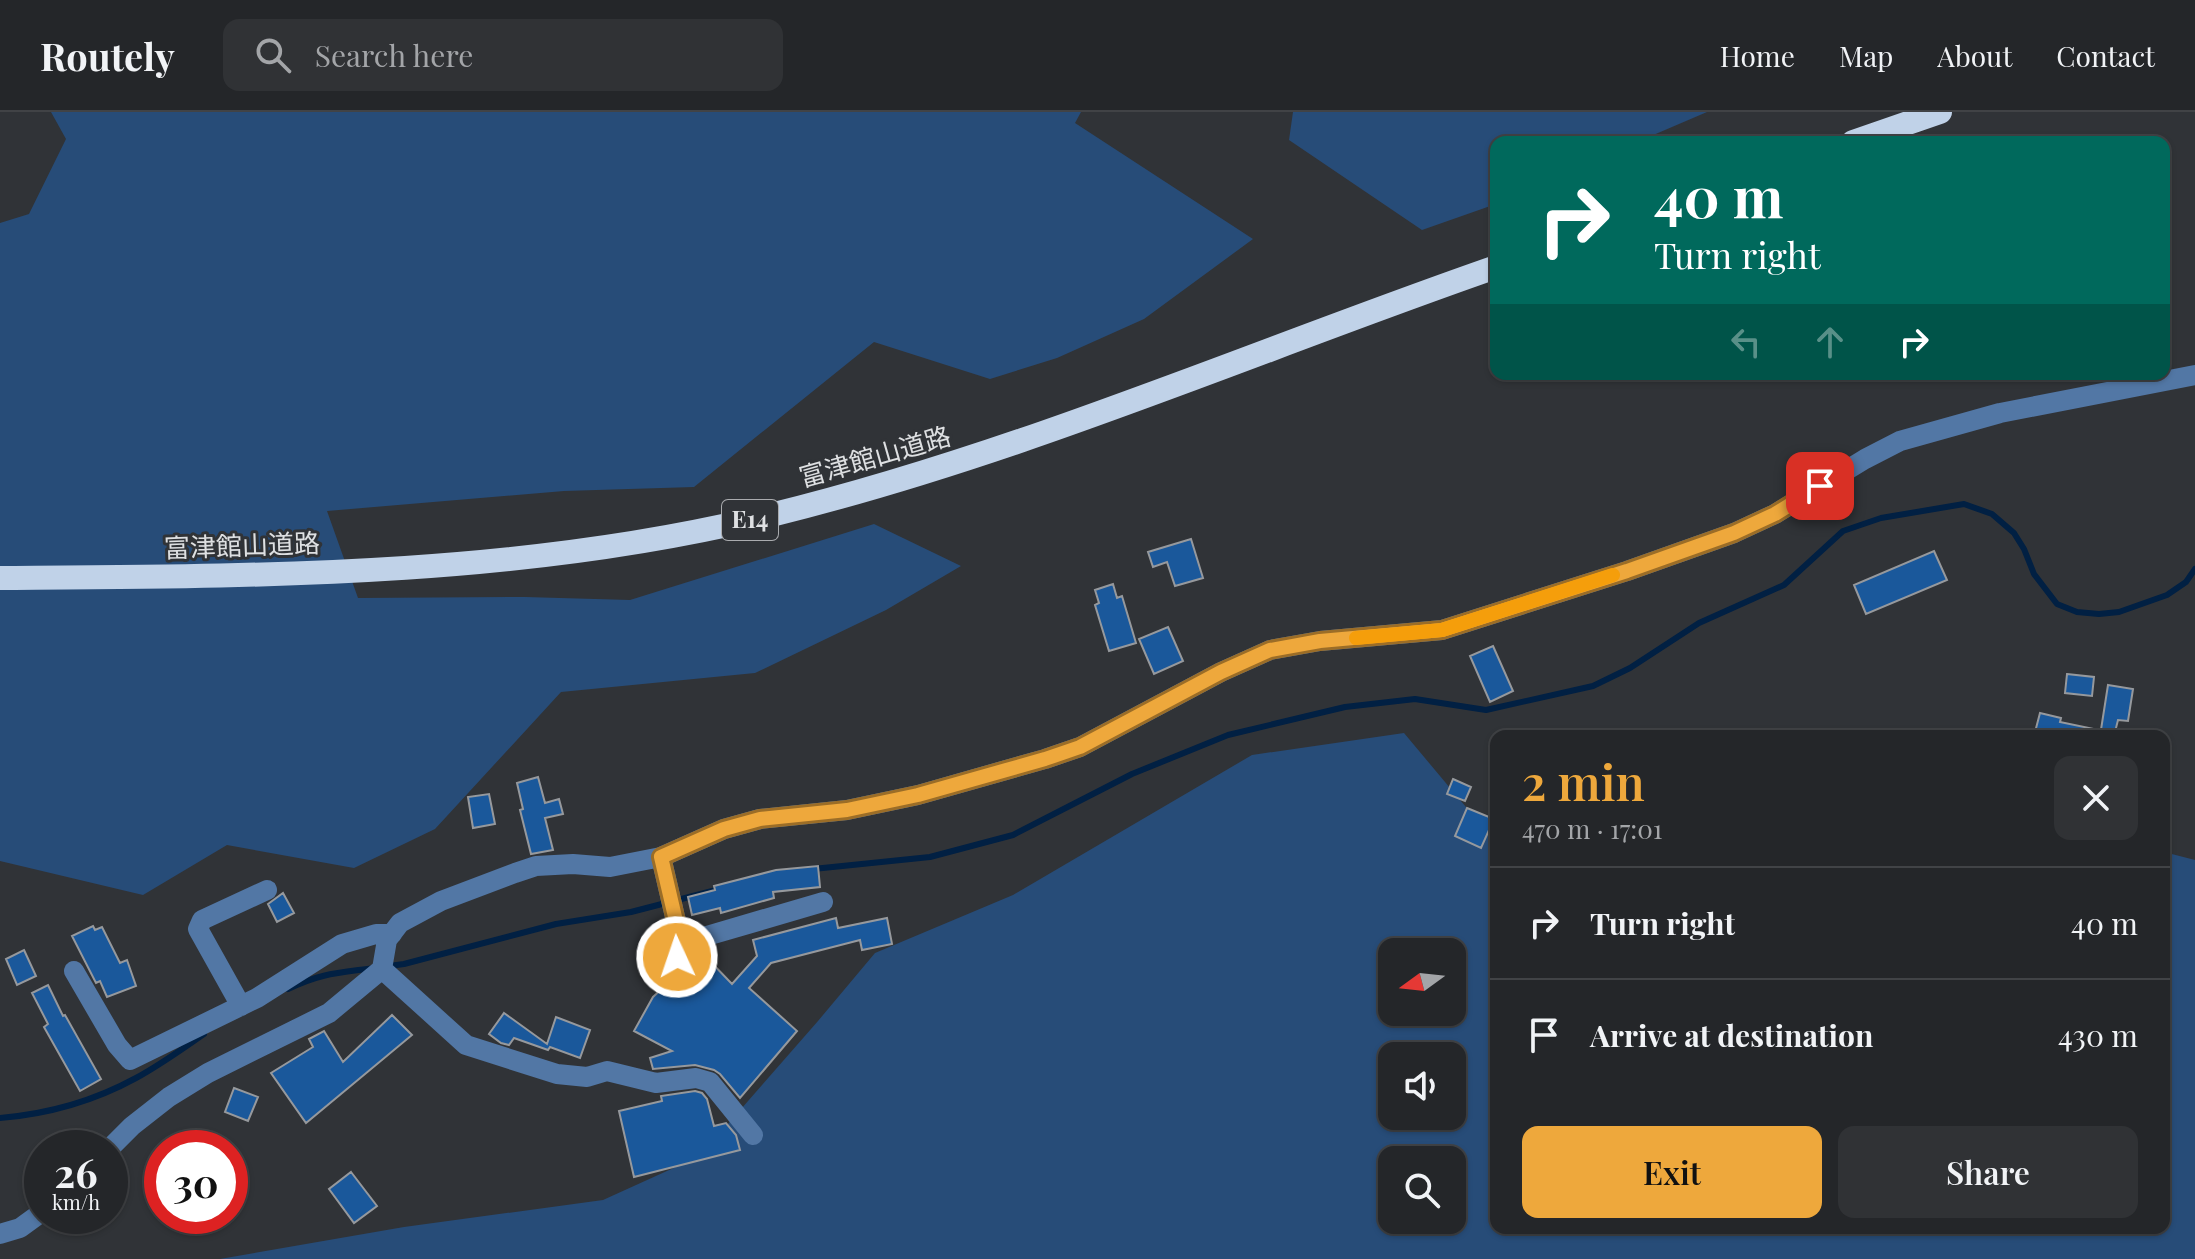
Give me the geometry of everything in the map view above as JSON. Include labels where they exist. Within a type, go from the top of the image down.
[{"type":"highway","points":[[1870,136],[1933,114]]},
{"type":"highway","name":"富津館山道路","points":[[0,578],[239,576],[449,565],[599,547],[769,516],[899,481],[1004,447],[1490,269]]},
{"type":"street","points":[[2170,380],[2195,375]]},
{"type":"street","points":[[128,1130],[169,1097],[208,1073],[329,1013],[382,969],[387,940],[400,923],[441,901],[536,866],[573,864],[610,867],[661,857],[724,829],[760,819],[847,810],[918,795],[1045,759],[1080,747],[1221,672],[1270,650],[1320,641],[1442,630],[1734,533],[1775,514],[1900,441],[2000,413],[2169,380]]},
{"type":"street","points":[[661,857],[679,934],[677,957],[671,975]]},
{"type":"street","points":[[241,1006],[198,929],[202,920],[267,890]]},
{"type":"street","points":[[679,942],[823,902]]},
{"type":"street","points":[[74,971],[117,1045],[130,1060],[257,998],[342,944],[376,934],[392,934]]},
{"type":"street","points":[[382,969],[466,1045],[557,1074],[587,1077],[607,1071],[656,1083],[696,1078],[710,1082],[753,1135]]},
{"type":"street","points":[[0,1234],[24,1225]]},
{"type":"shaded area","points":[[51,112],[1081,112],[1075,123],[1253,239],[1144,319],[1057,358],[990,379],[874,342],[694,487],[564,491],[327,511],[358,598],[630,600],[874,524],[961,566],[886,610],[755,673],[561,692],[435,829],[354,868],[227,845],[143,895],[0,861],[0,223],[29,214],[66,139]]},
{"type":"shaded area","points":[[1293,112],[1707,112],[1651,136],[1490,136],[1490,206],[1422,230],[1289,140]]},
{"type":"shaded area","points":[[1404,733],[1481,825],[1490,827],[1490,1234],[2170,1234],[2170,854],[2195,860],[2195,1259],[220,1259],[404,1227],[603,1200],[700,1156],[875,953],[1013,895],[1252,755]]},
{"type":"building","points":[[1191,539],[1203,578],[1175,586],[1167,562],[1153,567],[1148,552]]},
{"type":"building","points":[[1934,551],[1947,580],[1866,614],[1854,585]]},
{"type":"building","points":[[1113,584],[1117,598],[1122,596],[1136,643],[1109,651],[1095,605],[1099,603],[1095,590]]},
{"type":"building","points":[[1168,627],[1183,661],[1154,674],[1139,639]]},
{"type":"building","points":[[1493,646],[1513,691],[1490,702],[1470,656]]},
{"type":"building","points":[[2067,674],[2094,677],[2092,696],[2065,693]]},
{"type":"building","points":[[2108,685],[2133,689],[2128,721],[2118,720],[2116,730],[2101,730]]},
{"type":"building","points":[[2040,713],[2061,718],[2060,722],[2094,729],[2094,730],[2036,730]]},
{"type":"building","points":[[538,777],[545,803],[559,799],[563,814],[545,818],[553,850],[531,854],[517,783]]},
{"type":"building","points":[[1453,779],[1471,787],[1465,801],[1447,794]]},
{"type":"building","points":[[489,794],[495,824],[473,828],[468,797]]},
{"type":"building","points":[[1467,808],[1490,817],[1490,828],[1481,848],[1455,836]]},
{"type":"building","points":[[818,866],[820,887],[773,892],[774,898],[721,913],[720,908],[692,915],[688,897],[715,890],[714,886],[776,870]]},
{"type":"building","points":[[283,893],[294,913],[277,922],[268,904]]},
{"type":"building","points":[[836,918],[838,928],[887,918],[892,944],[862,950],[860,940],[771,963],[749,988],[797,1031],[740,1098],[714,1070],[695,1065],[653,1069],[650,1058],[672,1051],[634,1031],[653,997],[665,986],[680,987],[707,958],[732,984],[757,956],[753,940]]},
{"type":"building","points":[[93,926],[95,930],[102,927],[120,963],[127,960],[136,986],[107,997],[100,981],[96,983],[72,936]]},
{"type":"building","points":[[24,950],[36,976],[17,985],[6,959]]},
{"type":"building","points":[[48,985],[101,1079],[80,1091],[44,1027],[48,1024],[32,993]]},
{"type":"building","points":[[504,1013],[547,1044],[556,1017],[590,1030],[580,1058],[514,1038],[509,1045],[501,1043],[489,1034]]},
{"type":"building","points":[[392,1015],[412,1035],[306,1123],[271,1073],[313,1047],[309,1039],[324,1031],[343,1062]]},
{"type":"building","points":[[234,1088],[258,1097],[248,1121],[225,1112]]},
{"type":"building","points":[[695,1091],[707,1099],[714,1126],[726,1123],[736,1135],[740,1150],[634,1177],[619,1111],[662,1101],[661,1096]]},
{"type":"building","points":[[351,1172],[377,1206],[354,1223],[329,1189]]},
{"type":"waterway","points":[[813,869],[930,857],[1013,835],[1132,774],[1228,735],[1345,707],[1415,699],[1486,710],[1593,686],[1630,668],[1699,623],[1784,585],[1843,531],[1881,518],[1964,504],[1992,514],[2014,533],[2034,574],[2057,604],[2077,612],[2119,612],[2167,595],[2186,582],[2195,569]]},
{"type":"waterway","points":[[389,966],[556,924],[631,912],[720,889]]},
{"type":"waterway","points":[[288,989],[320,977],[374,968]]},
{"type":"waterway","points":[[0,1118],[53,1110],[87,1100],[145,1073],[204,1034]]},
{"type":"slow traffic","points":[[1356,638],[1442,630],[1613,575]]},
{"type":"route","points":[[677,957],[679,934],[661,857],[724,829],[760,819],[847,810],[918,795],[1045,759],[1080,747],[1221,672],[1270,650],[1320,641],[1442,630],[1734,533],[1775,514],[1820,486]]}]
